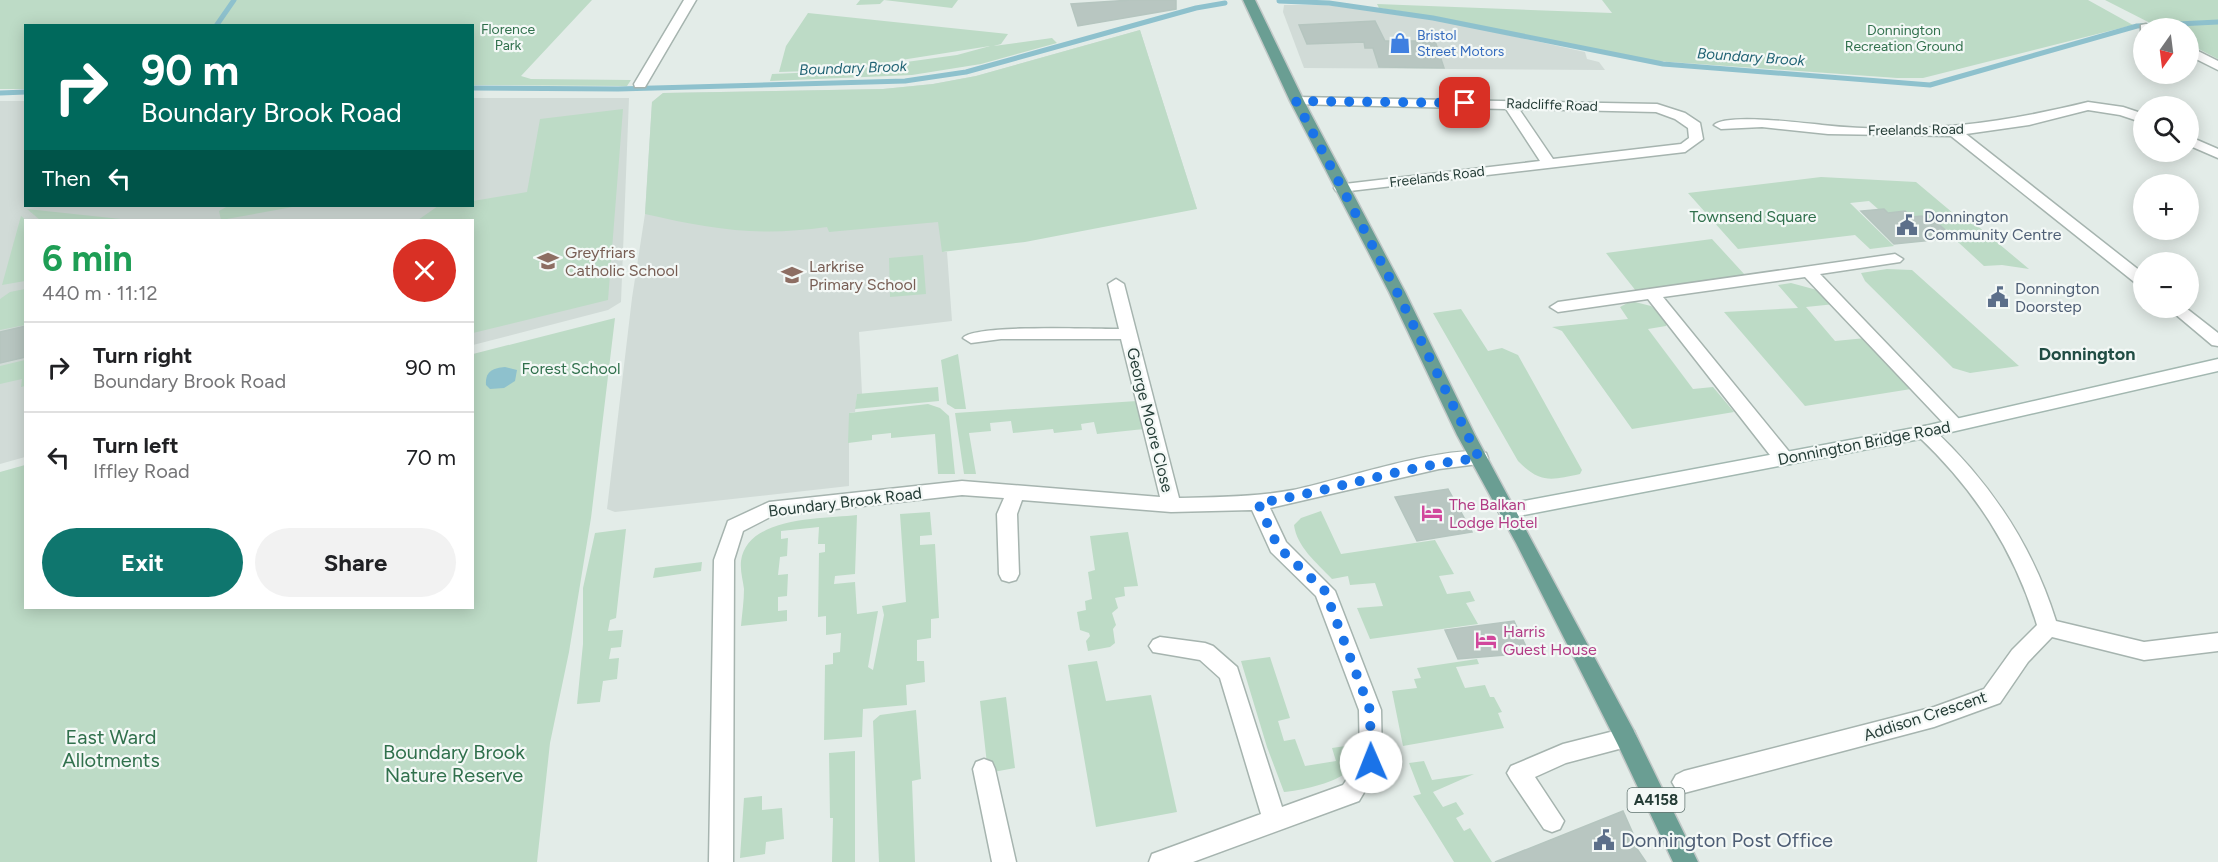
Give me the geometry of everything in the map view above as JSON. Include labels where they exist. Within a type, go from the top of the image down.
[{"type":"main road","name":"A4158","points":[[1249,1],[1296,101],[1626,738],[1686,862]]},
{"type":"street","points":[[640,84],[690,0]]},
{"type":"street","points":[[2199,56],[2218,66]]},
{"type":"street","name":"Radcliffe Road","points":[[1296,101],[1656,108],[1680,116],[1695,126]]},
{"type":"street","points":[[1509,104],[1549,164]]},
{"type":"street","name":"Freelands Road","points":[[1721,125],[1762,123],[1828,130],[1954,132],[2030,121],[2088,106],[2124,111],[2133,115]]},
{"type":"street","name":"Freelands Road","points":[[1341,188],[1685,148],[1696,139],[1695,126]]},
{"type":"street","points":[[1954,132],[2133,273]]},
{"type":"street","points":[[2199,145],[2218,154]]},
{"type":"street","points":[[1558,307],[1895,259]]},
{"type":"street","points":[[1809,273],[1955,425]]},
{"type":"street","name":"George Moore Close","points":[[1116,284],[1171,505]]},
{"type":"street","points":[[1652,294],[1784,459]]},
{"type":"street","points":[[2189,318],[2218,340]]},
{"type":"street","name":"George Moore Close","points":[[971,338],[1001,334],[1128,334]]},
{"type":"street","name":"Donnington Bridge Road","points":[[1508,511],[1925,432],[2218,365]]},
{"type":"street","points":[[1925,432],[1966,471],[2002,520],[2041,601],[2048,627],[2144,651],[2177,649],[2218,642]]},
{"type":"street","name":"Boundary Brook Road","points":[[721,862],[724,560],[735,526],[769,509],[962,488],[1171,505],[1258,503],[1294,497],[1439,462],[1479,458]]},
{"type":"street","points":[[1009,574],[1007,514],[1016,491]]},
{"type":"street","points":[[1161,862],[1351,793],[1371,762],[1370,710],[1325,591],[1278,547],[1258,503]]},
{"type":"street","name":"Addison Crescent","points":[[1684,782],[1900,726],[1992,696],[2020,656],[2048,627]]},
{"type":"street","points":[[1160,646],[1205,652],[1229,673],[1275,821]]},
{"type":"street","points":[[1552,821],[1519,773],[1563,754],[1626,738]]},
{"type":"street","points":[[984,770],[1004,862]]},
{"type":"shaded area","points":[[1284,5],[1327,5],[1435,19],[1585,52],[1587,59],[1599,62],[1605,70],[1304,68],[1283,12]]},
{"type":"shaded area","name":"Larkrise Primary School","points":[[1140,30],[1197,209],[1019,214],[943,252],[947,252],[952,321],[859,332],[862,394],[857,394],[855,412],[849,413],[849,486],[615,512],[607,509],[632,298],[645,214],[652,102],[663,93],[883,89],[933,84],[976,76]]},
{"type":"shaded area","name":"Greyfriars Catholic School","points":[[474,98],[629,98],[621,302],[608,310],[474,345],[474,219],[24,219],[24,457],[0,464],[0,101],[24,101],[24,207],[474,207]]},
{"type":"green space","name":"Florence Park","points":[[0,0],[592,0],[521,76],[531,79],[631,80],[627,86],[474,85],[474,24],[24,24],[24,89],[0,89]]},
{"type":"green space","points":[[860,0],[884,0],[880,4],[856,5]]},
{"type":"green space","points":[[884,0],[958,0],[952,8]]},
{"type":"green space","name":"Donnington Recreation Ground","points":[[1602,0],[2088,0],[2133,25],[1923,78],[1897,78],[1656,61],[1437,17],[1379,8],[1377,4],[1612,13]]},
{"type":"green space","points":[[2105,0],[2218,0],[2218,59],[2199,49],[2199,18],[2140,18]]},
{"type":"green space","points":[[808,13],[1008,34],[1001,44],[994,46],[1052,38],[1057,43],[981,64],[912,75],[770,81],[772,74],[841,71],[957,55],[990,46],[838,70],[779,72],[786,46]]},
{"type":"green space","points":[[1140,30],[1197,209],[1025,242],[942,252],[938,222],[829,232],[827,227],[756,231],[692,224],[645,214],[652,102],[663,93],[883,89],[933,84],[976,76]]},
{"type":"green space","points":[[623,109],[608,300],[474,333],[474,219],[419,219],[437,207],[474,207],[474,201],[527,192],[540,119]]},
{"type":"green space","name":"Townsend Square","points":[[1821,177],[1916,182],[1966,224],[1974,223],[2029,269],[2002,265],[1984,266],[1933,219],[1927,220],[1922,216],[1911,217],[1905,211],[1888,213],[1884,209],[1878,209],[1869,201],[1850,203],[1894,246],[1870,249],[1855,235],[1738,249],[1688,193]]},
{"type":"green space","points":[[226,207],[292,207],[226,219],[221,219],[219,211]]},
{"type":"green space","points":[[27,209],[121,219],[39,219]]},
{"type":"green space","points":[[21,216],[25,219],[24,281],[2,285]]},
{"type":"green space","name":"Townsend Square","points":[[1712,239],[1745,275],[1636,291],[1606,253]]},
{"type":"green space","points":[[923,255],[926,294],[890,297],[889,258]]},
{"type":"green space","points":[[1887,269],[1912,270],[2019,366],[1970,373],[1953,368],[1865,281],[1861,273]]},
{"type":"green space","points":[[1791,283],[1817,290],[1835,304],[1806,307],[1835,341],[1866,338],[1911,389],[1805,406],[1724,312],[1798,308],[1778,285]]},
{"type":"green space","points":[[24,289],[24,325],[0,330],[0,299],[10,292]]},
{"type":"green space","points":[[1631,301],[1651,306],[1669,321],[1666,326],[1648,329],[1693,389],[1713,387],[1734,412],[1632,429],[1562,331],[1552,327],[1628,319],[1620,307]]},
{"type":"green space","points":[[1461,309],[1488,351],[1502,348],[1518,355],[1582,470],[1580,474],[1554,479],[1540,477],[1518,461],[1433,313]]},
{"type":"green space","points":[[615,318],[591,518],[569,652],[550,743],[537,862],[0,862],[0,472],[24,465],[24,609],[474,609],[474,354]]},
{"type":"green space","points":[[958,354],[966,409],[955,409],[947,404],[941,360]]},
{"type":"green space","points":[[24,360],[24,386],[21,387],[22,379],[0,384],[0,366]]},
{"type":"green space","points":[[938,387],[939,401],[855,409],[857,394]]},
{"type":"green space","points":[[1137,401],[1144,429],[1097,434],[1094,422],[1081,424],[1082,430],[1054,433],[1053,429],[1013,433],[1011,421],[990,423],[991,431],[969,433],[976,474],[964,474],[955,413]]},
{"type":"green space","points":[[928,404],[940,408],[949,416],[955,474],[938,474],[935,434],[891,438],[891,433],[872,435],[872,440],[848,443],[849,413]]},
{"type":"green space","points":[[1321,511],[1341,554],[1435,540],[1454,574],[1439,576],[1447,594],[1470,591],[1475,601],[1466,603],[1478,624],[1370,639],[1357,608],[1383,606],[1375,583],[1350,585],[1348,576],[1332,579],[1308,554],[1296,533],[1294,525],[1301,518]]},
{"type":"green space","points":[[930,512],[932,535],[920,536],[920,545],[935,544],[939,618],[931,619],[931,638],[917,640],[917,661],[924,661],[925,682],[906,685],[907,705],[863,709],[862,737],[824,740],[825,665],[833,664],[833,653],[840,652],[841,633],[826,635],[826,616],[818,617],[819,553],[825,552],[825,544],[818,544],[819,527],[781,531],[781,539],[788,538],[787,556],[780,557],[778,575],[788,574],[787,596],[778,597],[778,611],[787,610],[787,621],[741,626],[744,589],[741,561],[746,546],[757,535],[788,523],[857,515],[855,574],[835,576],[834,584],[855,582],[857,614],[878,611],[868,667],[873,670],[884,615],[882,606],[906,602],[900,514]]},
{"type":"green space","points":[[626,529],[616,618],[610,620],[608,631],[623,630],[621,647],[611,648],[609,659],[619,658],[617,679],[603,681],[600,702],[577,704],[583,644],[583,588],[595,533]]},
{"type":"green space","points":[[1128,532],[1138,586],[1124,587],[1125,596],[1115,598],[1118,608],[1112,613],[1116,625],[1113,629],[1115,643],[1110,647],[1088,651],[1086,641],[1090,636],[1089,633],[1080,630],[1077,612],[1086,610],[1085,601],[1092,599],[1088,572],[1095,570],[1090,536]]},
{"type":"green space","points":[[702,562],[701,571],[653,578],[655,568]]},
{"type":"green space","points":[[1270,657],[1290,718],[1278,721],[1284,741],[1295,739],[1305,766],[1336,761],[1332,748],[1359,744],[1350,768],[1344,774],[1316,786],[1284,792],[1267,747],[1241,661]]},
{"type":"green space","points":[[1477,659],[1479,664],[1456,667],[1465,688],[1485,685],[1490,697],[1494,697],[1502,712],[1498,713],[1504,728],[1403,746],[1392,691],[1417,688],[1414,679],[1421,678],[1417,668]]},
{"type":"green space","points":[[1097,661],[1106,701],[1151,695],[1177,812],[1096,827],[1068,665]]},
{"type":"green space","points":[[1006,697],[1015,768],[988,773],[980,701]]},
{"type":"green space","points":[[916,710],[921,779],[912,781],[915,862],[879,862],[873,721],[880,715]]},
{"type":"green space","points":[[855,751],[855,862],[832,862],[833,818],[830,818],[829,753]]},
{"type":"green space","points":[[1424,761],[1432,780],[1474,774],[1433,792],[1443,807],[1456,802],[1464,814],[1456,818],[1464,831],[1470,828],[1492,862],[1454,862],[1413,796],[1421,794],[1409,763]]},
{"type":"green space","points":[[762,796],[762,810],[782,808],[784,839],[766,842],[765,854],[740,858],[744,798]]},
{"type":"water","points":[[505,367],[517,370],[515,381],[504,388],[490,389],[486,385],[488,373],[493,369]]},
{"type":"building","points":[[1176,0],[1176,9],[1078,26],[1071,4]]},
{"type":"building","name":"Bristol Street Motors","points":[[1375,21],[1385,41],[1435,41],[1444,68],[1379,67],[1373,48],[1365,48],[1364,42],[1307,44],[1299,25]]},
{"type":"building","name":"Donnington Community Centre","points":[[1884,209],[1888,213],[1905,211],[1911,217],[1922,216],[1927,220],[1933,219],[1954,238],[1894,244],[1861,211]]},
{"type":"building","points":[[24,326],[24,357],[0,363],[0,332]]},
{"type":"building","name":"The Balkan Lodge Hotel","points":[[1448,489],[1472,532],[1417,541],[1395,497]]},
{"type":"building","name":"Harris Guest House","points":[[1514,621],[1529,653],[1458,659],[1445,630]]},
{"type":"building","points":[[1623,811],[1634,836],[1631,840],[1646,862],[1495,862]]},
{"type":"waterway","points":[[217,24],[234,0]]},
{"type":"waterway","name":"Boundary Brook","points":[[1279,1],[1329,3],[1433,18],[1663,64],[1930,85],[2137,26],[2218,22]]},
{"type":"waterway","name":"Boundary Brook","points":[[474,88],[618,89],[905,81],[966,72],[1196,8],[1225,3]]},
{"type":"waterway","name":"Boundary Brook","points":[[0,93],[24,92]]},
{"type":"place","name":"Bristol Street Motors","points":[[1400,43]]},
{"type":"place","name":"Donnington Community Centre","points":[[1907,225]]},
{"type":"place","name":"Greyfriars Catholic School","points":[[548,261]]},
{"type":"place","name":"Larkrise Primary School","points":[[792,275]]},
{"type":"place","name":"Donnington Doorstep","points":[[1998,297]]},
{"type":"place","name":"The Balkan Lodge Hotel","points":[[1432,513]]},
{"type":"place","name":"Harris Guest House","points":[[1486,640]]},
{"type":"place","name":"Donnington Post Office","points":[[1604,840]]},
{"type":"district","name":"Donnington","points":[[2087,354]]},
{"type":"route","points":[[1371,762],[1370,710],[1325,591],[1278,547],[1258,503],[1294,497],[1439,462],[1479,458],[1397,292],[1296,101],[1465,103]]},
{"type":"park label","name":"Forest School","points":[[571,368]]},
{"type":"park label","name":"East Ward Allotments","points":[[111,748]]},
{"type":"park label","name":"Boundary Brook Nature Reserve","points":[[454,764]]}]
